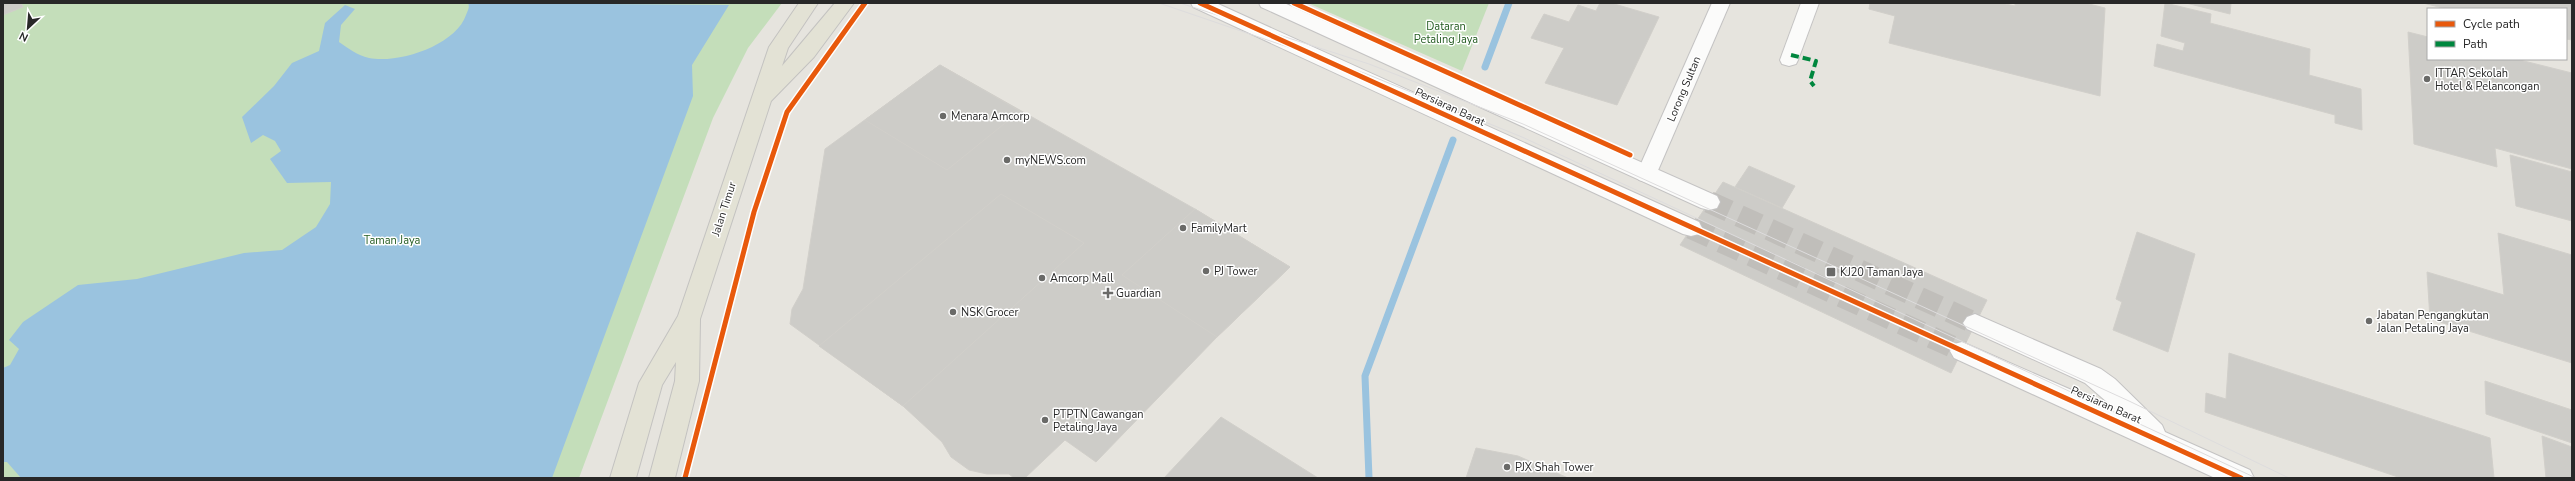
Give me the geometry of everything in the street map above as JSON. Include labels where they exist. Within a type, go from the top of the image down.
[{"type":"main road","name":"Jalan Timur","points":[[623,478],[651,383],[689,318],[779,47],[809,3]]},
{"type":"main road","name":"Jalan Timur","points":[[762,101],[807,52],[845,3]]},
{"type":"main road","name":"Jalan Timur","points":[[662,478],[687,381],[689,318]]},
{"type":"street","name":"Persiaran Barat","points":[[1200,3],[1691,228]]},
{"type":"street","name":"Persiaran Barat","points":[[1268,3],[1646,175],[1709,202]]},
{"type":"street","name":"Lorong Sultan","points":[[1646,175],[1721,3]]},
{"type":"street","points":[[1789,60],[1810,3]]},
{"type":"street","name":"Persiaran Barat","points":[[1975,323],[2093,376],[2107,386],[2163,441]]},
{"type":"street","name":"Persiaran Barat","points":[[1962,351],[2163,441],[2241,478]]},
{"type":"green space","name":"Taman Jaya","points":[[3,3],[782,3],[748,48],[713,118],[579,478],[3,478]]},
{"type":"green space","name":"Dataran Petaling Jaya","points":[[1308,3],[1489,3],[1462,71]]},
{"type":"water","name":"Taman Jaya","points":[[468,3],[729,5],[692,65],[693,96],[552,478],[21,478],[7,462],[3,462],[3,368],[10,365],[19,349],[9,340],[23,322],[78,285],[137,279],[244,253],[282,250],[316,227],[330,204],[331,182],[287,183],[270,159],[281,151],[275,141],[263,135],[251,143],[242,117],[274,86],[292,63],[319,51],[325,23],[345,5],[355,9],[341,25],[339,42],[365,57],[381,59],[395,58],[425,50],[451,35],[460,26],[466,15],[469,7]]},
{"type":"building","points":[[3,3],[21,3],[23,7],[3,15]]},
{"type":"building","points":[[1600,3],[1611,3],[1659,17],[1617,105],[1545,83],[1564,48],[1531,38],[1544,14],[1569,22],[1578,5],[1596,11]]},
{"type":"building","points":[[1870,3],[2001,3],[2015,6],[2015,3],[2085,3],[2105,8],[2100,96],[1889,43],[1895,16],[1869,9]]},
{"type":"building","points":[[2165,3],[2211,14],[2210,23],[2310,49],[2309,75],[2361,89],[2362,130],[2335,123],[2335,115],[2154,66],[2157,44],[2183,51],[2185,43],[2161,36]]},
{"type":"building","points":[[2186,3],[2231,3],[2230,14]]},
{"type":"building","points":[[2423,3],[2572,3],[2572,40],[2567,39],[2567,8],[2443,8]]},
{"type":"building","points":[[2408,32],[2427,37],[2427,60],[2520,60],[2572,73],[2572,169],[2495,148],[2497,167],[2414,144]]},
{"type":"building","name":"Amcorp Mall","points":[[940,65],[1195,209],[1290,267],[1217,337],[1096,462],[1065,440],[1025,478],[1014,478],[1009,474],[987,474],[969,470],[951,457],[942,442],[903,406],[790,324],[792,309],[803,289],[825,149]]},
{"type":"building","name":"Menara Amcorp","points":[[940,65],[1020,111],[947,170],[865,120]]},
{"type":"building","points":[[2510,155],[2572,172],[2572,221],[2516,206]]},
{"type":"building","points":[[1749,166],[1795,186],[1782,208],[1735,187]]},
{"type":"building","name":"KJ20 Taman Jaya","points":[[1723,182],[1987,300],[1951,373],[1680,245]]},
{"type":"building","points":[[1001,194],[1084,243],[903,406],[819,346]]},
{"type":"building","name":"PJ Tower","points":[[1195,209],[1290,267],[1217,337],[1122,275]]},
{"type":"building","points":[[2137,232],[2195,254],[2168,352],[2113,330],[2122,302],[2116,299]]},
{"type":"building","points":[[2498,233],[2572,255],[2572,363],[2430,319],[2427,272],[2504,295]]},
{"type":"building","points":[[2229,353],[2490,438],[2494,478],[2401,478],[2205,412],[2206,393],[2226,399]]},
{"type":"building","points":[[2485,381],[2572,410],[2572,443],[2486,414]]},
{"type":"building","points":[[1221,417],[1318,478],[1164,478]]},
{"type":"building","points":[[2542,436],[2572,447],[2572,478],[2546,478]]},
{"type":"building","name":"PJX Shah Tower","points":[[1476,448],[1518,456],[1568,478],[1466,478]]},
{"type":"waterway","points":[[1485,67],[1509,3]]},
{"type":"waterway","points":[[1369,478],[1365,376],[1453,140]]},
{"type":"tunnel","points":[[1709,202],[1975,323]]},
{"type":"tunnel","points":[[1691,228],[1962,351]]},
{"type":"tram line","points":[[1159,3],[1364,73],[1522,137],[2256,478]]},
{"type":"tram line","points":[[1180,3],[1369,64],[1523,124],[2129,401],[2289,478]]},
{"type":"marked path","points":[[1791,55],[1816,61],[1810,81],[1814,86]]},
{"type":"cycle path","points":[[685,478],[754,212],[787,112],[865,3]]},
{"type":"cycle path","points":[[1200,3],[2241,478]]},
{"type":"cycle path","points":[[1294,3],[1630,155]]},
{"type":"place","name":"ITTAR Sekolah Hotel & Pelancongan","points":[[2427,79]]},
{"type":"place","name":"Menara Amcorp","points":[[943,116]]},
{"type":"place","name":"myNEWS.com","points":[[1007,160]]},
{"type":"place","name":"FamilyMart","points":[[1183,228]]},
{"type":"place","name":"PJ Tower","points":[[1206,271]]},
{"type":"place","name":"KJ20 Taman Jaya","points":[[1831,272]]},
{"type":"place","name":"Amcorp Mall","points":[[1042,278]]},
{"type":"place","name":"Guardian","points":[[1108,293]]},
{"type":"place","name":"NSK Grocer","points":[[953,312]]},
{"type":"place","name":"Jabatan Pengangkutan Jalan Petaling Jaya","points":[[2369,321]]},
{"type":"place","name":"PTPTN Cawangan Petaling Jaya","points":[[1045,420]]},
{"type":"place","name":"PJX Shah Tower","points":[[1507,467]]}]
